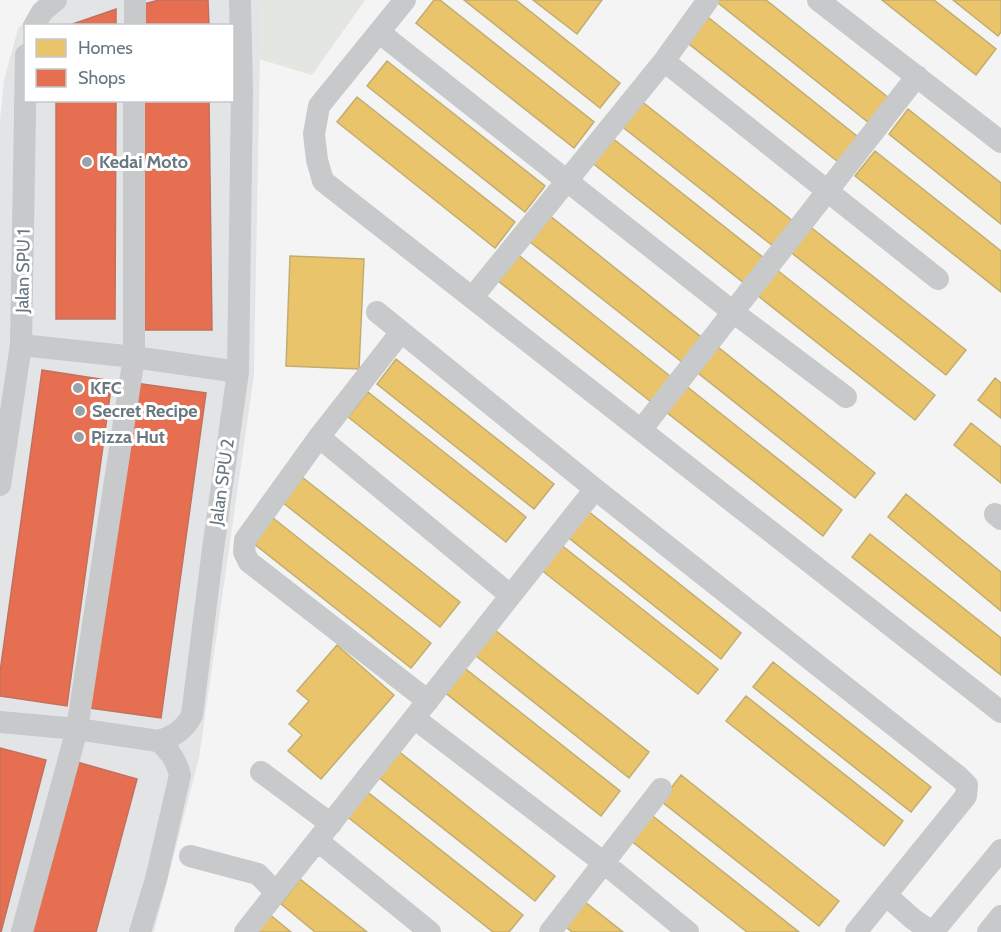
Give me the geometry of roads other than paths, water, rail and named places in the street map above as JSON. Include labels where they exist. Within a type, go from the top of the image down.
[{"type":"street","points":[[35,24],[42,12],[56,0]]},
{"type":"street","points":[[135,0],[135,24]]},
{"type":"street","name":"Jalan SPU 2","points":[[159,741],[170,738],[188,724],[192,715],[238,372],[242,91],[240,0]]},
{"type":"street","points":[[405,0],[319,106],[314,134],[317,160],[323,181],[641,430],[997,701]]},
{"type":"street","points":[[472,298],[664,62],[708,0]]},
{"type":"street","points":[[818,0],[1001,142]]},
{"type":"street","points":[[380,33],[733,312],[846,397]]},
{"type":"street","points":[[664,62],[938,279]]},
{"type":"street","points":[[641,430],[917,76]]},
{"type":"street","name":"Jalan SPU 1","points":[[0,485],[21,345],[25,102]]},
{"type":"street","points":[[22,932],[77,729],[134,357],[134,102]]},
{"type":"street","points":[[377,312],[967,785],[966,796],[856,932]]},
{"type":"street","name":"Jalan SPU 2","points":[[401,332],[319,437],[245,540],[244,552],[249,562],[421,709]]},
{"type":"street","points":[[21,345],[134,357],[238,372]]},
{"type":"street","points":[[319,437],[510,595]]},
{"type":"street","points":[[244,932],[595,489]]},
{"type":"street","points":[[421,709],[687,932]]},
{"type":"street","points":[[0,722],[77,729],[159,741],[168,749],[180,775],[156,879],[140,932]]},
{"type":"street","points":[[261,772],[430,932]]},
{"type":"street","points":[[550,932],[661,789]]},
{"type":"street","points":[[885,895],[932,932],[1001,850]]},
{"type":"street","points":[[190,856],[258,874],[276,893]]},
{"type":"street","points":[[988,932],[1001,916]]},
{"type":"place","name":"Kedai Moto","points":[[87,162]]},
{"type":"place","name":"KFC","points":[[78,388]]},
{"type":"place","name":"Secret Recipe","points":[[80,411]]},
{"type":"place","name":"Pizza Hut","points":[[79,437]]}]
